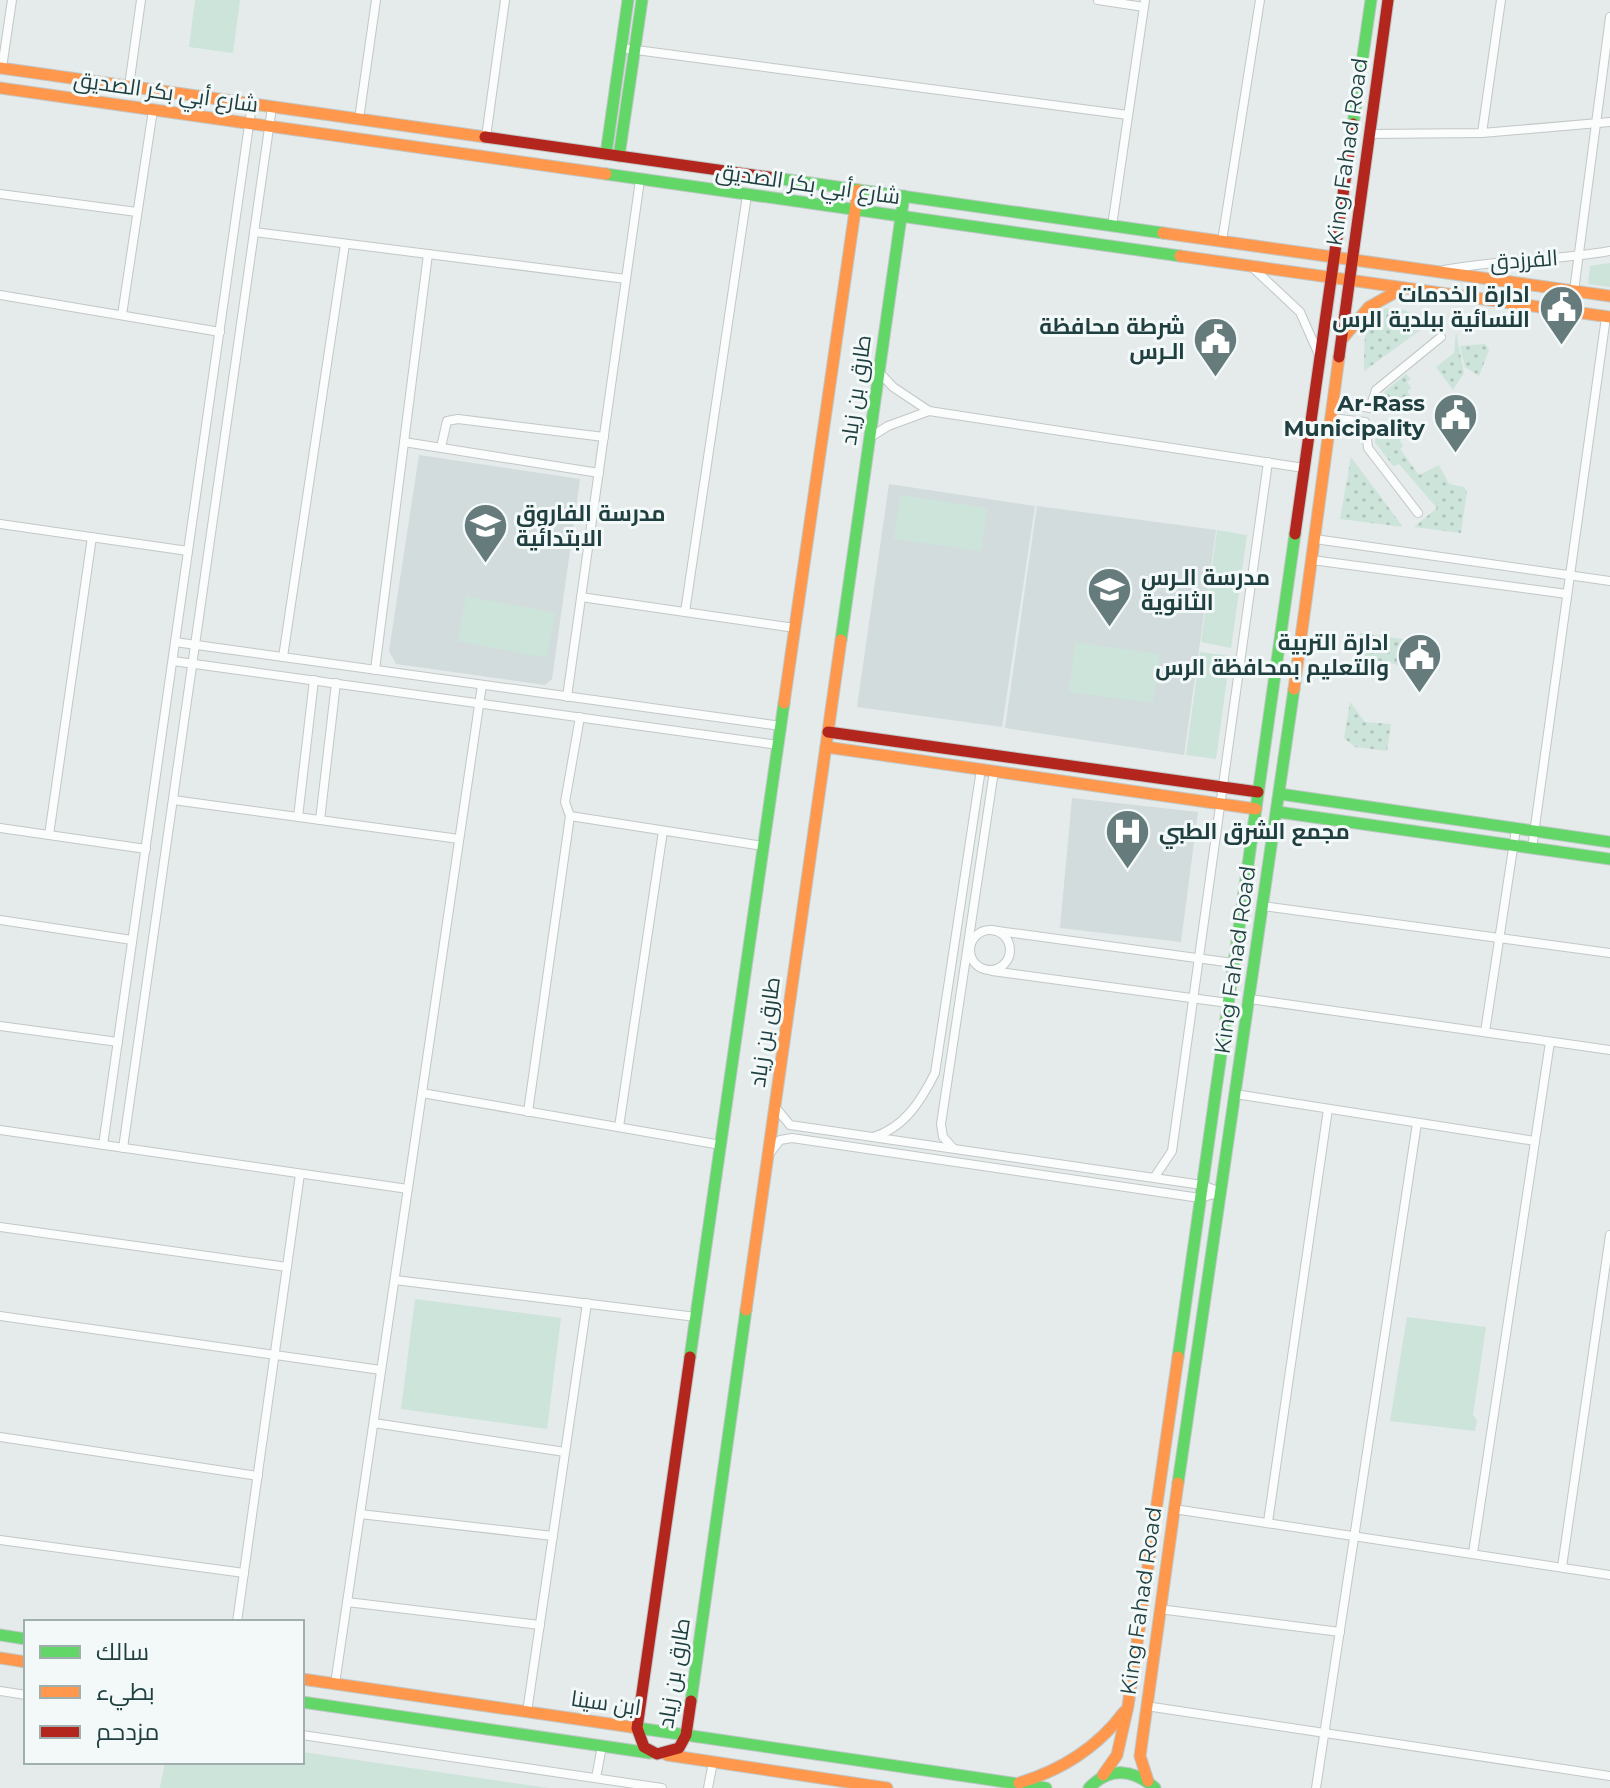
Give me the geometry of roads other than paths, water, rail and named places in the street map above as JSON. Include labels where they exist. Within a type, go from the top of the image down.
[{"type":"street","points":[[1,68],[12,0]]},
{"type":"street","points":[[129,86],[141,0]]},
{"type":"street","points":[[359,119],[376,0]]},
{"type":"street","points":[[486,137],[505,0]]},
{"type":"street","points":[[606,154],[628,0]]},
{"type":"street","points":[[619,156],[642,0]]},
{"type":"street","points":[[1098,0],[1145,3],[1112,226]]},
{"type":"street","points":[[1222,241],[1260,0]]},
{"type":"street","name":"King Fahad Road","points":[[1095,1782],[1117,1755],[1128,1706],[1371,0]]},
{"type":"street","name":"King Fahad Road","points":[[1152,1784],[1140,1756],[1146,1706],[1278,812],[1388,0]]},
{"type":"street","points":[[1482,133],[1501,0]]},
{"type":"street","points":[[1574,291],[1610,17]]},
{"type":"street","points":[[621,48],[1128,115]]},
{"type":"street","name":"شارع أبي بكر الصديق","points":[[1,68],[1610,296]]},
{"type":"street","name":"شارع أبي بكر الصديق","points":[[0,88],[1608,317]]},
{"type":"street","points":[[103,1145],[252,104]]},
{"type":"street","points":[[123,1148],[272,107]]},
{"type":"street","points":[[122,315],[153,110]]},
{"type":"street","points":[[1369,134],[1482,133],[1610,122]]},
{"type":"street","points":[[567,697],[640,180]]},
{"type":"street","name":"طارق بن زياد","points":[[858,190],[637,1728],[644,1747],[657,1754],[672,1752],[686,1735],[904,196]]},
{"type":"street","points":[[0,194],[137,212]]},
{"type":"street","points":[[685,612],[747,195]]},
{"type":"street","points":[[254,232],[626,279]]},
{"type":"street","points":[[283,657],[345,244]]},
{"type":"street","name":"الفرزدق","points":[[1438,272],[1485,262],[1578,257],[1610,251]]},
{"type":"street","points":[[375,670],[428,254]]},
{"type":"street","points":[[1252,267],[1300,312],[1320,357]]},
{"type":"street","points":[[1341,341],[1369,307],[1403,288]]},
{"type":"street","points":[[0,295],[220,332]]},
{"type":"street","points":[[1532,848],[1608,317]]},
{"type":"street","points":[[1418,513],[1368,448],[1365,422],[1376,390],[1441,337]]},
{"type":"street","points":[[879,372],[893,387],[929,411],[1304,468]]},
{"type":"street","points":[[1333,401],[1370,408]]},
{"type":"street","points":[[869,438],[888,426],[929,411]]},
{"type":"street","points":[[1331,418],[1365,422]]},
{"type":"street","points":[[441,447],[447,421],[458,419],[604,437]]},
{"type":"street","points":[[404,442],[599,473]]},
{"type":"street","points":[[1154,1178],[1172,1151],[1268,462]]},
{"type":"street","points":[[0,524],[188,551]]},
{"type":"street","points":[[49,835],[92,537]]},
{"type":"street","points":[[1315,539],[1610,581]]},
{"type":"street","points":[[1312,560],[1567,594]]},
{"type":"street","points":[[581,597],[795,628]]},
{"type":"street","points":[[175,642],[781,726]]},
{"type":"street","points":[[173,661],[778,745]]},
{"type":"street","points":[[298,817],[314,680]]},
{"type":"street","points":[[320,820],[336,683]]},
{"type":"street","points":[[335,1684],[482,685]]},
{"type":"street","points":[[528,1112],[570,816],[565,802],[580,717]]},
{"type":"street","points":[[828,732],[1258,792]]},
{"type":"street","points":[[826,747],[1256,809]]},
{"type":"street","points":[[871,1137],[894,1128],[906,1117],[918,1104],[935,1073],[981,769]]},
{"type":"street","points":[[958,1150],[943,1137],[941,1124],[970,948],[994,771]]},
{"type":"street","points":[[1280,794],[1610,842]]},
{"type":"street","points":[[173,800],[459,839]]},
{"type":"street","points":[[1278,812],[1610,859]]},
{"type":"street","points":[[570,816],[763,846]]},
{"type":"street","points":[[0,828],[146,849]]},
{"type":"street","points":[[1485,1032],[1516,829]]},
{"type":"street","points":[[619,1127],[663,831]]},
{"type":"street","points":[[1263,906],[1610,953]]},
{"type":"street","points":[[0,920],[132,940]]},
{"type":"street","points":[[957,926],[979,968],[1228,1003]]},
{"type":"street","points":[[952,962],[991,930],[1233,963]]},
{"type":"street","points":[[991,930],[1004,935],[1010,947],[1008,960],[992,971]]},
{"type":"street","points":[[1250,999],[1610,1050]]},
{"type":"street","points":[[0,1026],[118,1042]]},
{"type":"street","points":[[1473,1553],[1550,1042]]},
{"type":"street","points":[[422,1093],[721,1145]]},
{"type":"street","points":[[1235,1094],[1535,1141]]},
{"type":"street","points":[[775,1106],[780,1118],[790,1125],[1202,1185],[1221,1192]]},
{"type":"street","points":[[1268,1522],[1328,1109]]},
{"type":"street","points":[[1316,1788],[1417,1123]]},
{"type":"street","points":[[0,1130],[408,1189]]},
{"type":"street","points":[[768,1157],[780,1140],[792,1138],[1200,1198],[1221,1192]]},
{"type":"street","points":[[237,1620],[300,1174]]},
{"type":"street","points":[[0,1227],[287,1267]]},
{"type":"street","points":[[1562,1567],[1610,1235]]},
{"type":"street","points":[[395,1280],[696,1317]]},
{"type":"street","points":[[527,1712],[587,1303]]},
{"type":"street","points":[[0,1316],[381,1370]]},
{"type":"street","points":[[374,1423],[565,1452]]},
{"type":"street","points":[[0,1437],[258,1476]]},
{"type":"street","points":[[1174,1509],[1610,1575]]},
{"type":"street","points":[[360,1514],[553,1536]]},
{"type":"street","points":[[0,1540],[244,1573]]},
{"type":"street","points":[[347,1602],[540,1625]]},
{"type":"street","points":[[1159,1609],[1340,1632]]},
{"type":"street","points":[[0,1635],[24,1639]]},
{"type":"street","points":[[0,1658],[24,1662]]},
{"type":"street","name":"ابن سينا","points":[[304,1679],[1046,1788]]},
{"type":"street","points":[[0,1691],[24,1695]]},
{"type":"street","name":"ابن سينا","points":[[304,1702],[887,1788]]},
{"type":"street","points":[[1019,1783],[1050,1775],[1079,1758],[1115,1724],[1128,1706]]},
{"type":"street","points":[[1146,1706],[1610,1776]]},
{"type":"street","points":[[304,1735],[662,1788]]},
{"type":"street","points":[[596,1778],[602,1746]]},
{"type":"street","points":[[708,1788],[713,1762]]},
{"type":"street","points":[[1079,1788],[1126,1771],[1152,1784]]},
{"type":"place","name":"ادارة الخدمات النسائية ببلدية الرس","points":[[1561,346]]},
{"type":"place","name":"شرطة محافظة الـرس","points":[[1216,378]]},
{"type":"place","name":"Ar-Rass Municipality","points":[[1456,455]]},
{"type":"place","name":"مدرسة الفاروق الابتدائية","points":[[485,565]]},
{"type":"place","name":"مدرسة الـرس الثانوية","points":[[1110,629]]},
{"type":"place","name":"ادارة التربية والتعليم بمحافظة الرس","points":[[1420,694]]},
{"type":"place","name":"مجمع الشرق الطبي","points":[[1128,870]]}]
